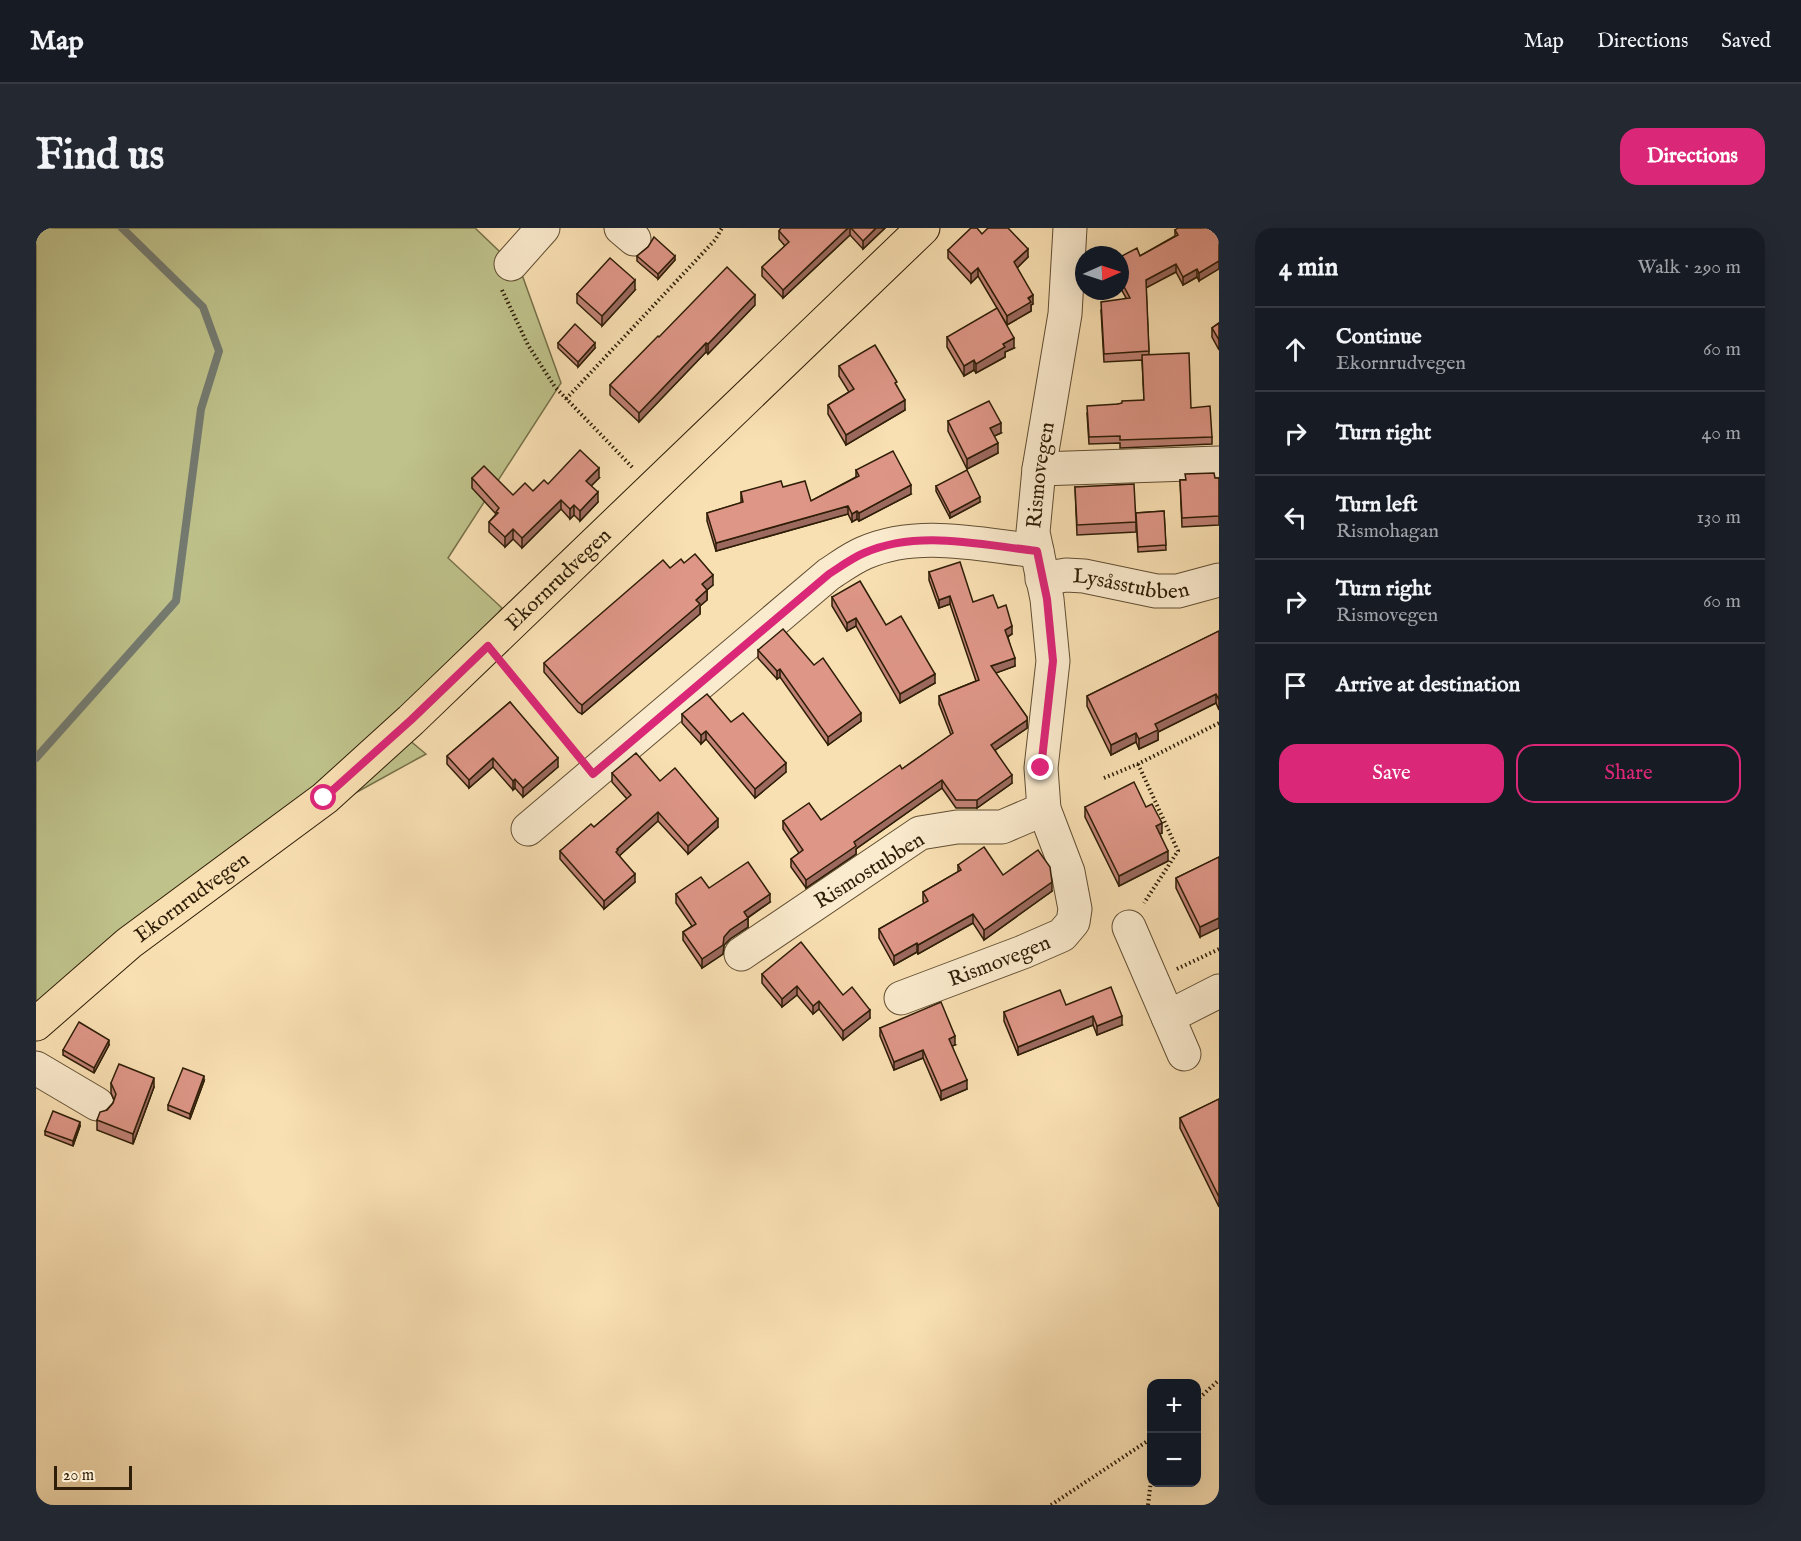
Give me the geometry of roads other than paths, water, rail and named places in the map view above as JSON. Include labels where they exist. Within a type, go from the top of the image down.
[{"type":"main road","name":"Ekornrudvegen","points":[[36,1024],[129,943],[324,798],[411,720],[923,228]]},
{"type":"street","points":[[511,264],[543,228]]},
{"type":"street","name":"Rismovegen","points":[[901,998],[1033,948],[1062,935],[1073,922],[1075,909],[1068,872],[1044,809],[1041,768],[1053,661],[1047,599],[1033,532],[1039,469],[1065,314],[1070,228]]},
{"type":"street","points":[[1039,469],[1219,463]]},
{"type":"street","name":"Lysåsstubben","points":[[528,829],[829,574],[864,553],[896,544],[929,539],[1040,565],[1066,574],[1156,591],[1179,591],[1219,580]]},
{"type":"street","name":"Rismostubben","points":[[741,954],[920,833],[957,827],[1002,827],[1044,809]]},
{"type":"street","points":[[1129,927],[1184,1054]]},
{"type":"street","points":[[1168,1017],[1219,991]]},
{"type":"street","points":[[36,1068],[97,1104]]},
{"type":"waterway","points":[[36,758],[176,601],[201,409],[219,351],[203,307],[122,228]]}]
